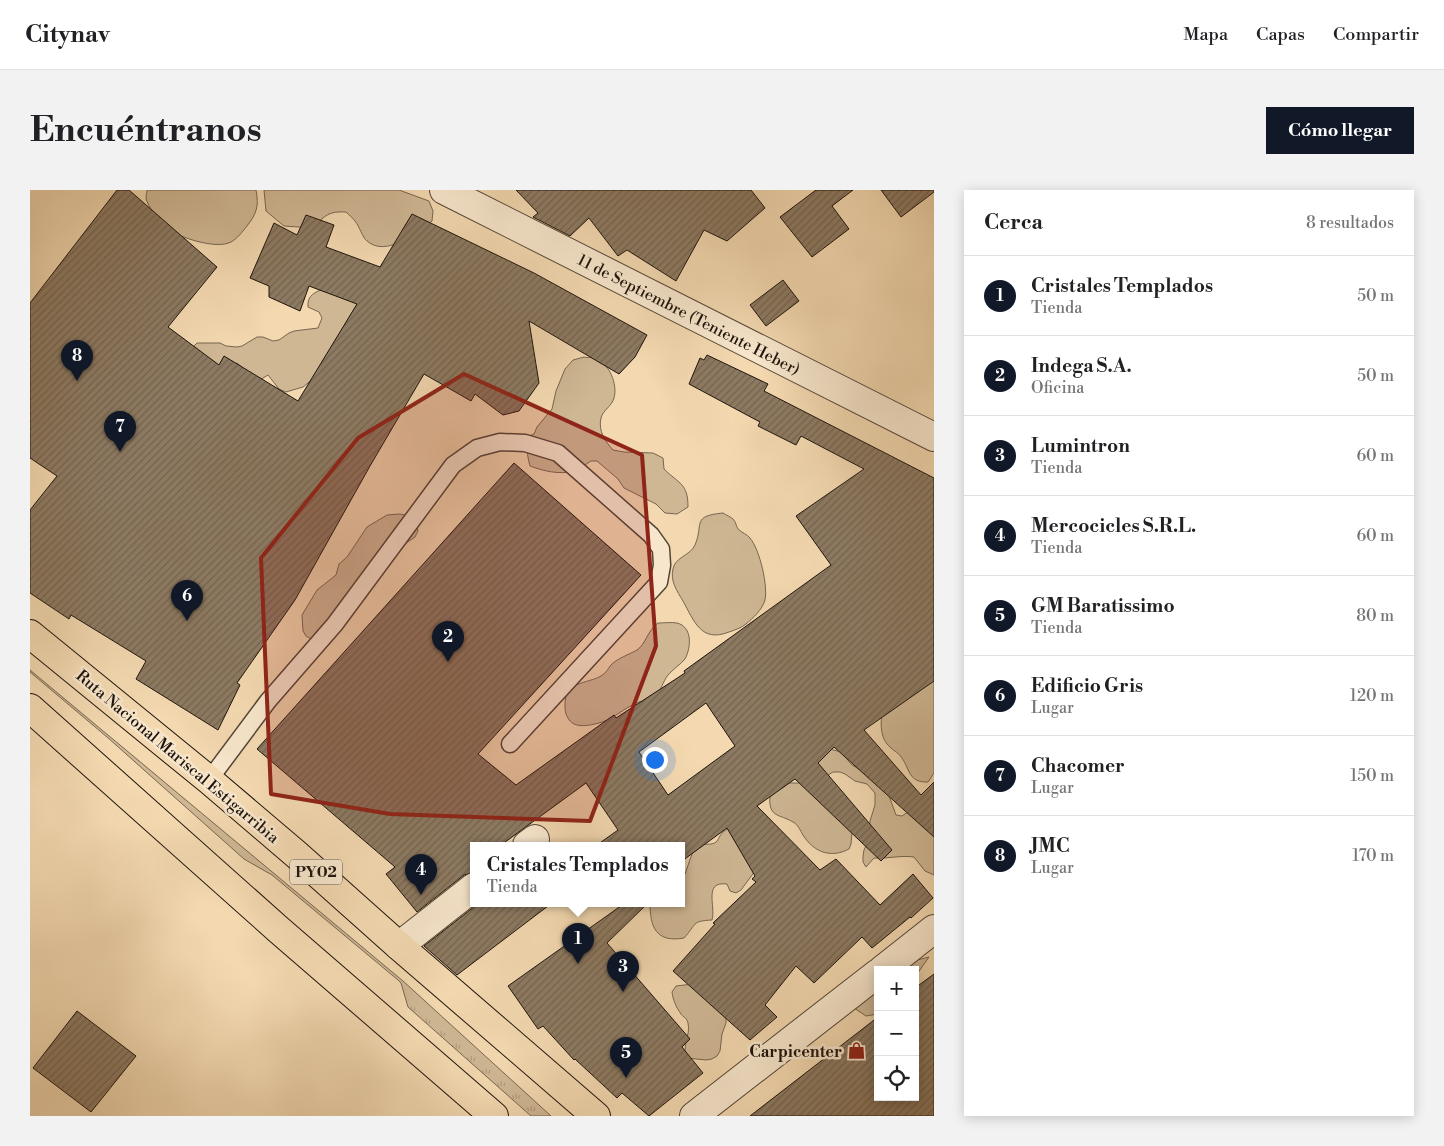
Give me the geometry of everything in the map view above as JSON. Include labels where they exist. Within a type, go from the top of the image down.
[{"type":"highway","name":"Ruta Nacional Mariscal Estigarribia","points":[[30,634],[209,780],[596,1116]]},
{"type":"highway","points":[[30,708],[279,930],[494,1116]]},
{"type":"street","name":"11 de Septiembre (Teniente Heber)","points":[[444,190],[934,437]]},
{"type":"street","points":[[399,946],[470,890]]},
{"type":"street","points":[[887,966],[934,929]]},
{"type":"street","points":[[694,1116],[874,976]]},
{"type":"lane","points":[[209,780],[268,701],[335,624],[452,465],[477,448],[500,442],[525,443],[558,453],[650,535],[661,549],[662,565],[659,582],[510,744]]},
{"type":"highlighted area","points":[[464,374],[642,455],[656,646],[590,821],[390,814],[271,794],[261,558],[358,438]]},
{"type":"green space","points":[[147,190],[256,190],[257,205],[250,221],[233,241],[224,244],[207,243],[178,235],[165,227],[149,205],[146,198]]},
{"type":"green space","points":[[264,190],[399,190],[429,201],[433,211],[432,221],[401,242],[383,247],[367,241],[357,223],[346,212],[335,212],[328,215],[313,228],[284,226],[266,211]]},
{"type":"green space","points":[[326,288],[361,303],[321,371],[303,387],[286,392],[279,389],[268,375],[258,381],[237,363],[223,374],[193,347],[197,343],[220,343],[226,346],[237,347],[257,337],[273,341],[279,340],[294,331],[318,328],[322,318],[319,312],[308,307],[308,303],[312,294]]},
{"type":"green space","points":[[584,357],[594,358],[604,364],[611,375],[615,387],[614,398],[602,415],[600,423],[601,431],[607,443],[613,450],[653,453],[663,458],[664,469],[684,488],[688,499],[688,507],[677,514],[665,513],[656,504],[624,488],[618,479],[597,461],[591,461],[574,471],[563,473],[546,471],[530,466],[527,451],[529,436],[534,434],[537,427],[552,409],[556,391],[565,369],[573,360]]},
{"type":"green space","points":[[723,513],[735,521],[738,529],[749,537],[754,544],[762,568],[766,594],[762,607],[746,624],[729,632],[712,635],[705,632],[695,622],[676,590],[672,573],[674,565],[693,549],[702,519],[713,514]]},
{"type":"green space","points":[[400,514],[410,516],[417,526],[418,531],[415,537],[393,552],[313,640],[306,636],[303,631],[302,615],[317,590],[336,575],[339,564],[347,557],[367,527],[387,515]]},
{"type":"green space","points":[[658,623],[677,623],[682,625],[688,633],[689,649],[685,659],[668,675],[656,695],[601,722],[580,726],[570,721],[566,715],[565,708],[566,697],[569,691],[578,684],[601,676],[613,663],[637,650]]},
{"type":"green space","points":[[30,670],[403,981],[551,1116],[531,1116],[408,1007],[401,983],[398,980],[272,875],[244,859]]},
{"type":"green space","points":[[934,677],[934,773],[928,782],[922,782],[911,775],[901,756],[887,744],[882,732],[881,718],[882,714]]},
{"type":"green space","points":[[830,749],[841,752],[852,765],[888,793],[896,815],[902,816],[912,809],[934,824],[934,875],[925,871],[914,857],[874,858],[866,867],[863,862],[863,856],[869,839],[870,821],[875,805],[875,793],[867,784],[855,781],[840,772],[833,772],[822,776],[818,759]]},
{"type":"green space","points":[[805,783],[852,832],[849,849],[836,853],[819,850],[809,843],[795,823],[773,812],[770,796],[783,784]]},
{"type":"green space","points":[[728,829],[755,871],[741,890],[736,893],[730,891],[727,884],[715,886],[712,896],[712,920],[697,922],[684,938],[674,939],[661,935],[653,926],[650,907],[685,907],[685,874],[693,851],[701,844],[716,842]]},
{"type":"green space","points":[[929,957],[919,971],[919,966],[894,966]]},
{"type":"green space","points":[[874,975],[874,1015],[866,1016],[848,1004]]},
{"type":"green space","points":[[693,984],[726,1012],[726,1023],[722,1034],[720,1051],[712,1059],[687,1058],[685,1054],[689,1027],[687,1020],[676,1006],[672,992],[676,986]]},
{"type":"building","points":[[117,190],[129,190],[217,267],[168,327],[219,365],[224,356],[298,401],[357,304],[309,286],[300,311],[269,297],[269,286],[250,278],[274,223],[297,235],[306,215],[334,225],[326,247],[380,267],[412,214],[534,273],[647,335],[635,357],[619,374],[529,321],[539,383],[519,411],[503,415],[475,394],[471,401],[424,374],[295,600],[237,683],[240,685],[218,730],[136,679],[146,661],[71,615],[69,619],[30,593],[30,510],[57,476],[30,458],[30,303]]},
{"type":"building","points":[[516,190],[751,190],[765,208],[727,241],[704,230],[676,281],[627,250],[618,256],[589,218],[570,236],[533,217],[538,213]]},
{"type":"building","points":[[816,190],[853,190],[832,206],[849,229],[812,257],[780,217]]},
{"type":"building","points":[[881,190],[934,190],[934,192],[901,217]]},
{"type":"building","points":[[783,280],[799,301],[766,326],[750,305]]},
{"type":"building","points":[[707,355],[768,384],[764,391],[934,478],[934,681],[864,730],[921,795],[934,782],[934,837],[834,747],[818,763],[892,850],[881,861],[795,779],[757,806],[820,870],[836,859],[880,905],[913,874],[933,898],[911,918],[872,948],[862,937],[814,983],[796,966],[765,1005],[777,1017],[750,1040],[673,971],[715,924],[713,923],[756,882],[752,879],[755,876],[727,828],[685,859],[685,842],[601,842],[618,830],[586,783],[505,842],[470,842],[470,873],[464,875],[417,912],[386,874],[395,867],[257,749],[514,463],[641,575],[478,754],[516,785],[614,715],[616,718],[685,673],[684,671],[831,565],[796,516],[864,469],[801,436],[796,445],[758,426],[760,422],[689,384],[700,358],[704,360]],"holes":[[[706,703],[735,746],[668,795],[639,752]]]},
{"type":"building","points":[[474,907],[547,907],[457,975],[424,946]]},
{"type":"building","points":[[619,907],[644,907],[607,943],[690,1039],[682,1047],[703,1073],[649,1116],[622,1093],[617,1098],[574,1060],[543,1026],[538,1029],[508,986]]},
{"type":"building","name":"Carpicenter","points":[[934,974],[934,1116],[750,1116],[874,1020],[874,1101],[919,1101],[919,985]]},
{"type":"building","points":[[77,1011],[136,1056],[91,1112],[33,1068]]},
{"type":"place","name":"JMC","points":[[77,381]]},
{"type":"place","name":"Chacomer","points":[[120,452]]},
{"type":"place","name":"Edificio Gris","points":[[187,621]]},
{"type":"place","name":"Indega S.A.","points":[[448,662]]},
{"type":"place","name":"Mercocicles S.R.L.","points":[[421,895]]},
{"type":"place","name":"Cristales Templados","points":[[578,964]]},
{"type":"place","name":"Lumintron","points":[[623,992]]},
{"type":"place","name":"Carpicenter","points":[[856,1051]]},
{"type":"place","name":"GM Baratissimo","points":[[626,1078]]}]
